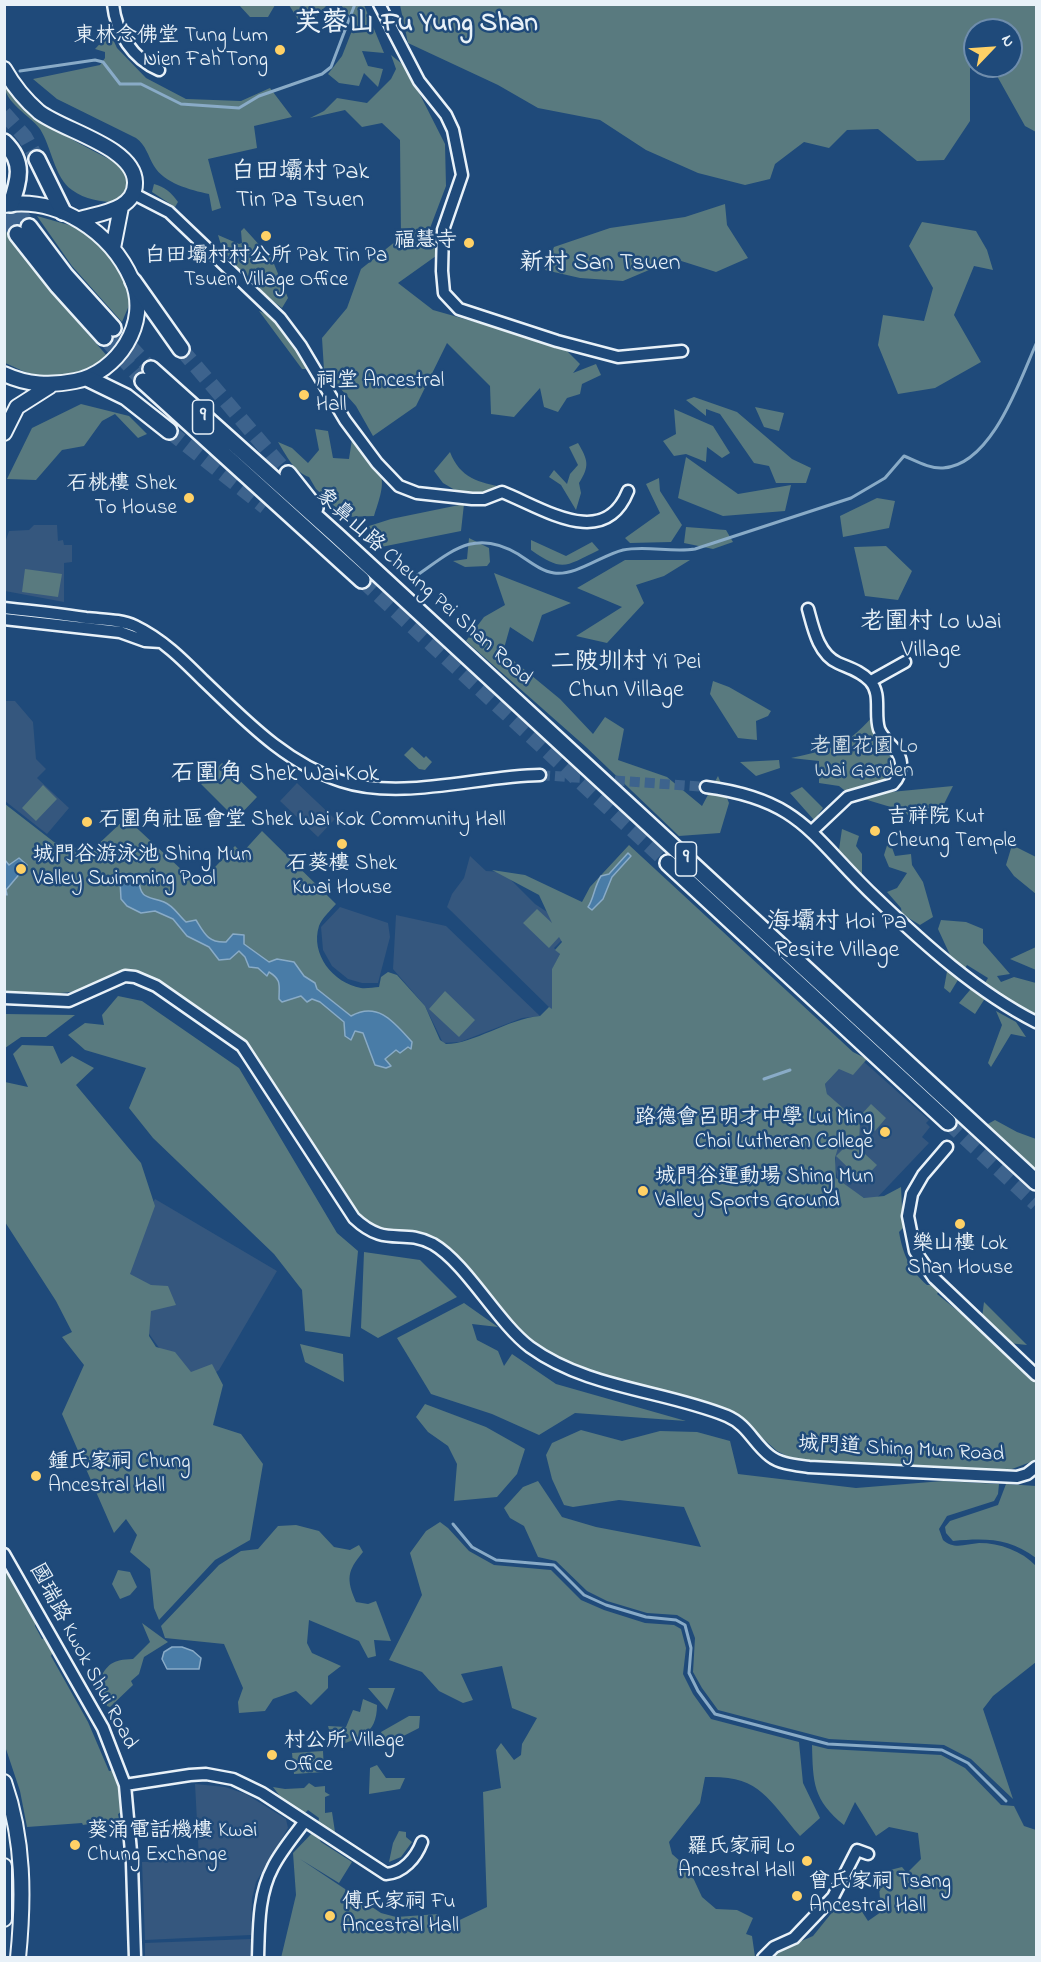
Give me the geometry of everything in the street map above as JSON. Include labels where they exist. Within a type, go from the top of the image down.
[{"type":"highway","points":[[4,142],[13,152],[20,168],[19,183],[8,205]]},
{"type":"highway","points":[[37,159],[63,212]]},
{"type":"highway","points":[[23,230],[58,286],[108,332]]},
{"type":"highway","points":[[133,281],[181,349]]},
{"type":"highway","name":"象鼻山路 Cheung Pei Shan Road","points":[[362,580],[147,375],[337,536],[1036,1182]]},
{"type":"highway","points":[[89,379],[119,392],[169,431]]},
{"type":"highway","points":[[288,474],[337,536]]},
{"type":"highway","points":[[266,507],[326,548]]},
{"type":"highway","name":"9","points":[[668,863],[948,1122]]},
{"type":"main road","points":[[4,69],[23,97],[40,112],[128,161],[135,175],[134,194],[121,207],[80,219]]},
{"type":"main road","points":[[4,433],[17,407],[50,386],[89,379],[116,360],[129,339],[135,314],[133,281],[113,248],[80,219],[35,205],[8,205]]},
{"type":"main road","points":[[113,248],[121,207]]},
{"type":"main road","points":[[4,374],[50,386]]},
{"type":"main road","points":[[4,1782],[16,1820],[22,1878],[18,1958]]},
{"type":"main road","points":[[4,1866],[4,1919]]},
{"type":"street","points":[[113,4],[127,45],[148,65],[159,70]]},
{"type":"street","points":[[379,4],[418,81],[446,115],[453,130],[462,176],[444,225],[441,242],[443,289],[449,301],[459,309],[609,355],[626,358],[682,351]]},
{"type":"street","points":[[134,194],[172,215],[280,318],[301,346],[338,410],[394,481],[417,493],[472,500],[484,499],[502,492],[574,521],[590,523],[612,516],[623,504],[628,491]]},
{"type":"street","points":[[4,608],[122,622],[141,629],[161,642],[279,749],[310,769],[342,782],[367,788],[392,789],[494,777],[540,775]]},
{"type":"street","points":[[808,609],[817,637],[830,659],[862,674],[871,681],[877,699],[880,731],[899,755],[901,764],[897,779],[886,787],[848,797],[812,831]]},
{"type":"street","points":[[4,619],[120,632],[145,641],[161,642]]},
{"type":"street","points":[[871,681],[904,662]]},
{"type":"street","points":[[706,787],[763,799],[783,808],[812,831],[874,897],[910,930],[970,979],[1036,1022]]},
{"type":"street","name":"城門道 Shing Mun Road","points":[[4,998],[69,1001],[125,976],[135,977],[156,986],[242,1046],[354,1218],[368,1231],[380,1236],[412,1237],[434,1245],[529,1346],[561,1365],[609,1384],[660,1396],[728,1417],[745,1427],[770,1456],[786,1464],[1017,1477],[1027,1474],[1036,1467]]},
{"type":"street","points":[[947,1147],[923,1175],[912,1194],[908,1216],[915,1251],[934,1278],[1036,1375]]},
{"type":"street","name":"國瑞路 Kwok Shui Road","points":[[4,1554],[103,1728],[125,1785],[132,1863],[135,1958]]},
{"type":"street","points":[[125,1785],[190,1775],[220,1776],[249,1785],[386,1874],[394,1873],[408,1863],[423,1842]]},
{"type":"street","points":[[258,1958],[259,1913],[267,1882],[273,1866],[305,1821]]},
{"type":"street","points":[[763,1958],[774,1947],[794,1938],[833,1897],[857,1850],[868,1854]]},
{"type":"shaded area","points":[[34,525],[57,525],[58,541],[63,540],[64,545],[72,545],[72,562],[64,563],[64,602],[5,591],[5,543],[9,531],[29,530]]},
{"type":"shaded area","points":[[4,701],[15,701],[33,722],[36,759],[46,769],[37,778],[69,808],[47,834],[5,801]]},
{"type":"shaded area","points":[[297,783],[335,819],[318,837],[280,801]]},
{"type":"shaded area","points":[[628,853],[631,856],[612,877],[603,899],[592,910],[588,907],[601,876],[609,874]]},
{"type":"shaded area","points":[[470,856],[486,871],[503,872],[535,904],[573,929],[554,948],[560,954],[552,970],[552,1010],[447,907],[452,894],[464,878]]},
{"type":"shaded area","points":[[19,858],[27,865],[6,890],[7,895],[5,893],[5,860],[9,865]]},
{"type":"shaded area","points":[[132,875],[139,880],[143,894],[167,904],[186,922],[196,920],[211,939],[226,942],[233,934],[244,935],[244,944],[269,962],[277,959],[294,962],[304,976],[315,983],[317,989],[351,1016],[369,1011],[385,1016],[412,1042],[411,1049],[408,1047],[400,1053],[396,1050],[385,1059],[391,1066],[386,1068],[375,1065],[363,1033],[355,1031],[351,1040],[345,1036],[344,1022],[320,1002],[312,999],[307,1002],[301,996],[282,1002],[279,999],[279,983],[276,978],[269,972],[267,976],[258,968],[249,967],[245,957],[239,951],[230,959],[219,960],[209,947],[187,936],[173,919],[155,911],[141,913],[127,906],[121,899],[120,881]]},
{"type":"shaded area","points":[[340,907],[388,923],[390,937],[378,983],[362,983],[348,979],[332,966],[323,950],[321,927]]},
{"type":"shaded area","points":[[396,915],[446,926],[540,1016],[522,1018],[460,1042],[443,1043],[425,1006],[393,969]]},
{"type":"shaded area","name":"路德會呂明才中學 Lui Ming Choi Lutheran College","points":[[854,1053],[929,1120],[926,1123],[930,1127],[922,1137],[929,1143],[872,1203],[838,1181],[835,1166],[836,1151],[845,1125],[827,1094],[825,1084]]},
{"type":"shaded area","points":[[155,1199],[277,1271],[219,1370],[190,1391],[109,1278]]},
{"type":"shaded area","points":[[172,1647],[182,1647],[193,1651],[201,1658],[199,1669],[167,1669],[162,1659],[164,1652]]},
{"type":"shaded area","points":[[195,1784],[225,1787],[246,1794],[286,1819],[288,1828],[256,1882],[252,1898],[251,1935],[145,1940],[142,1862],[199,1858]]},
{"type":"shaded area","points":[[251,1939],[251,1957],[145,1957],[145,1943]]},
{"type":"green space","points":[[239,5],[275,5],[268,17],[250,17]]},
{"type":"green space","points":[[289,5],[333,5],[326,6],[313,20],[299,21]]},
{"type":"green space","points":[[341,5],[364,5],[384,53],[362,51],[368,66],[383,69],[378,87],[364,73],[359,86],[339,83],[328,74],[342,56],[355,23]]},
{"type":"green space","points":[[400,5],[1036,5],[1036,132],[1025,126],[998,78],[1023,78],[1023,18],[963,18],[963,78],[970,78],[970,121],[944,160],[917,161],[878,129],[847,130],[829,148],[804,142],[775,164],[770,179],[745,185],[698,173],[646,150],[600,120],[538,108],[498,85],[408,43]]},
{"type":"green space","points":[[110,33],[117,48],[146,78],[186,99],[241,101],[270,88],[292,117],[254,126],[257,148],[208,159],[221,208],[212,211],[209,194],[186,188],[164,177],[154,166],[145,147],[136,138],[57,99],[33,79],[100,65],[105,58],[105,52],[95,49]]},
{"type":"green space","points":[[391,55],[406,67],[445,144],[446,186],[427,236],[450,246],[398,283],[433,310],[563,347],[580,364],[573,373],[596,364],[601,375],[582,384],[580,394],[567,398],[558,412],[544,407],[540,388],[514,417],[491,414],[490,386],[447,343],[416,406],[373,436],[356,406],[324,370],[322,338],[347,308],[361,269],[401,237],[400,140],[382,123],[362,127],[345,110],[310,118],[324,111],[337,98],[367,103],[391,79],[396,69]]},
{"type":"green space","points":[[4,83],[29,110],[44,122],[124,167],[130,184],[116,203],[82,196],[66,184],[57,170],[40,129],[8,97]]},
{"type":"green space","points":[[154,184],[165,188],[173,195],[178,202],[175,207],[152,192]]},
{"type":"green space","points":[[725,204],[727,225],[748,258],[716,272],[675,259],[623,281],[580,278],[545,270],[554,247],[610,228],[685,217]]},
{"type":"green space","points":[[37,216],[83,229],[111,254],[129,289],[130,303],[122,322],[72,266]]},
{"type":"green space","points":[[922,222],[976,231],[987,250],[993,270],[974,266],[954,315],[981,362],[935,388],[898,394],[878,345],[883,315],[924,321],[933,288],[909,246]]},
{"type":"green space","points":[[4,227],[46,286],[108,357],[84,370],[54,376],[32,374],[5,363]]},
{"type":"green space","points":[[244,228],[272,259],[288,298],[282,308],[244,276],[222,246],[218,235],[239,244],[242,243],[241,231]]},
{"type":"green space","points":[[259,311],[274,320],[289,335],[300,352],[306,369],[302,369]]},
{"type":"green space","points":[[694,397],[737,412],[792,459],[811,468],[806,483],[776,483],[769,466],[754,463],[720,414],[706,409],[706,416],[686,400]]},
{"type":"green space","points":[[81,404],[129,416],[147,434],[138,438],[115,414],[102,421],[84,446],[62,450],[36,480],[7,479],[32,428]]},
{"type":"green space","points":[[755,407],[784,413],[779,431],[764,427]]},
{"type":"green space","points":[[674,409],[713,426],[730,453],[722,458],[707,447],[706,462],[686,454],[674,456],[663,441],[676,434]]},
{"type":"green space","points":[[315,429],[328,431],[333,458],[349,459],[352,439],[376,467],[382,481],[382,490],[374,516],[346,517],[316,489],[309,477],[295,467],[278,442],[292,448],[308,463],[319,450]]},
{"type":"green space","points":[[578,443],[584,454],[586,467],[579,483],[581,493],[576,510],[561,485],[549,477],[554,470],[567,484],[570,474],[578,465],[569,447]]},
{"type":"green space","points":[[450,452],[459,468],[471,478],[486,484],[504,487],[502,500],[479,504],[443,483],[434,471]]},
{"type":"green space","points":[[686,457],[738,494],[791,485],[785,511],[723,516],[678,498]]},
{"type":"green space","points":[[659,478],[660,491],[682,525],[671,542],[630,543],[625,538],[660,513],[646,484]]},
{"type":"green space","points":[[877,498],[895,501],[889,528],[843,537],[840,516]]},
{"type":"green space","points":[[464,504],[461,531],[381,547],[369,526],[391,519]]},
{"type":"green space","points":[[686,527],[726,530],[733,542],[713,549],[684,543]]},
{"type":"green space","points":[[469,538],[489,548],[490,562],[487,566],[465,567],[453,561],[467,559]]},
{"type":"green space","points":[[531,540],[566,556],[592,542],[599,550],[571,563],[558,564],[531,550]]},
{"type":"green space","points":[[886,546],[912,571],[898,600],[865,596],[854,547]]},
{"type":"green space","points":[[625,560],[690,560],[664,576],[636,585],[644,603],[607,643],[576,636],[622,607],[577,588]]},
{"type":"green space","points":[[25,569],[62,574],[58,597],[22,592]]},
{"type":"green space","points":[[494,573],[571,603],[542,615],[533,642],[510,627],[503,652],[560,699],[593,734],[605,717],[624,729],[618,760],[667,777],[702,806],[718,776],[729,803],[720,833],[679,836],[586,747],[466,641],[484,617],[505,605]]},
{"type":"green space","points":[[713,681],[729,687],[771,711],[768,716],[756,721],[757,740],[738,738],[710,694]]},
{"type":"green space","name":"老圍花園 Lo Wai Garden","points":[[872,717],[874,726],[893,760],[895,778],[848,793],[839,786],[819,783],[819,761],[791,758],[836,746],[853,735]]},
{"type":"green space","points":[[412,747],[432,762],[425,770],[419,769],[404,755]]},
{"type":"green space","points":[[779,760],[780,768],[756,776],[740,762]]},
{"type":"green space","points":[[222,763],[257,797],[236,819],[201,784]]},
{"type":"green space","points":[[43,785],[57,799],[36,821],[22,808]]},
{"type":"green space","points":[[953,786],[942,808],[913,820],[904,811],[864,799],[891,792]]},
{"type":"green space","points":[[802,787],[823,808],[814,820],[790,793]]},
{"type":"green space","points":[[5,804],[54,842],[90,852],[126,818],[198,885],[235,846],[242,853],[262,831],[336,904],[320,923],[317,936],[321,957],[326,966],[341,980],[361,988],[379,987],[381,977],[388,972],[397,975],[425,1006],[440,1040],[446,1044],[468,1040],[515,1022],[540,1016],[549,1007],[552,1009],[552,969],[560,954],[555,950],[562,942],[559,937],[549,948],[523,923],[537,909],[552,923],[539,895],[492,870],[525,875],[582,902],[590,887],[629,845],[853,1052],[867,1059],[853,1075],[839,1069],[825,1084],[827,1094],[860,1123],[859,1145],[854,1144],[877,1165],[862,1181],[836,1156],[849,1143],[841,1137],[835,1158],[836,1178],[864,1198],[884,1196],[901,1187],[903,1228],[899,1232],[905,1255],[916,1274],[927,1285],[933,1285],[939,1291],[937,1294],[974,1324],[1012,1361],[1031,1364],[1036,1369],[1036,1460],[1004,1472],[810,1462],[791,1458],[777,1451],[742,1420],[564,1361],[523,1334],[460,1264],[413,1233],[379,1227],[357,1214],[251,1056],[135,974],[127,973],[112,977],[92,987],[77,991],[50,994],[5,993]]},
{"type":"green space","points":[[842,829],[859,836],[856,846],[862,854],[862,875],[838,856]]},
{"type":"green space","points":[[889,839],[895,856],[911,854],[912,865],[923,882],[933,917],[920,925],[902,914],[901,908],[887,892],[897,888],[907,873],[889,867],[884,855]]},
{"type":"green space","points":[[1012,845],[1036,857],[1036,894],[1014,876],[1006,865]]},
{"type":"green space","points":[[941,920],[966,922],[983,929],[983,943],[1010,974],[997,976],[1001,982],[1014,977],[1036,983],[1036,1015],[989,992],[975,1014],[959,1003],[970,990],[985,983],[988,978],[967,965],[950,993],[944,988],[950,955],[938,929]]},
{"type":"green space","points":[[1036,947],[1036,970],[1010,959]]},
{"type":"green space","points":[[445,991],[475,1020],[459,1037],[429,1009]]},
{"type":"green space","points":[[118,996],[142,1001],[239,1068],[337,1233],[358,1251],[350,1337],[305,1331],[302,1290],[274,1254],[153,1138],[129,1108],[146,1068],[85,1050],[68,1035],[85,1023],[104,1025],[102,1015]]},
{"type":"green space","points":[[996,1011],[1016,1022],[1026,1037],[1011,1034],[991,1067],[988,1063],[1002,1025]]},
{"type":"green space","points":[[5,1014],[75,1015],[46,1037],[21,1037],[5,1048]]},
{"type":"green space","points":[[22,1045],[53,1046],[61,1064],[72,1056],[94,1068],[76,1085],[141,1163],[155,1206],[130,1274],[151,1285],[168,1286],[176,1305],[151,1311],[149,1336],[156,1347],[175,1352],[191,1372],[212,1364],[223,1385],[213,1425],[241,1434],[263,1464],[250,1540],[215,1560],[159,1620],[154,1608],[150,1569],[130,1552],[137,1535],[126,1519],[114,1533],[62,1414],[84,1365],[62,1337],[72,1332],[56,1301],[5,1222],[5,1082],[28,1087],[13,1054]]},
{"type":"green space","points":[[871,1104],[886,1118],[875,1131],[860,1116]]},
{"type":"green space","points":[[995,1120],[1036,1139],[1036,1170],[986,1125]]},
{"type":"green space","points":[[364,1252],[420,1260],[457,1297],[378,1338],[361,1328]]},
{"type":"green space","points":[[984,1302],[1027,1345],[1008,1343],[982,1318]]},
{"type":"green space","points":[[464,1303],[498,1327],[472,1324],[477,1340],[498,1351],[504,1366],[512,1354],[556,1384],[686,1421],[575,1413],[539,1435],[492,1414],[431,1394],[397,1338]]},
{"type":"green space","points":[[300,1344],[343,1354],[344,1382],[305,1362]]},
{"type":"green space","points":[[425,1404],[486,1427],[525,1449],[517,1474],[497,1497],[454,1501],[457,1464],[448,1446],[428,1432],[416,1417]]},
{"type":"green space","points":[[581,1430],[622,1441],[660,1431],[697,1432],[730,1441],[738,1474],[856,1488],[943,1481],[999,1484],[998,1494],[994,1501],[947,1516],[939,1529],[943,1540],[951,1545],[995,1544],[1017,1552],[1036,1566],[1036,1662],[993,1696],[983,1709],[1013,1799],[971,1759],[944,1745],[829,1739],[718,1710],[693,1672],[695,1638],[689,1622],[677,1615],[647,1613],[607,1601],[587,1591],[556,1561],[538,1557],[524,1526],[510,1518],[504,1508],[523,1487],[538,1481],[562,1517],[596,1527],[701,1547],[684,1507],[619,1500],[573,1507],[564,1505],[552,1479],[546,1455],[552,1443]]},
{"type":"green space","points":[[1006,1484],[1036,1486],[1036,1558],[1007,1543],[987,1540],[953,1541],[946,1533],[945,1527],[950,1521],[998,1505]]},
{"type":"green space","points":[[440,1522],[469,1551],[494,1565],[551,1570],[581,1600],[645,1623],[674,1625],[681,1629],[686,1648],[683,1674],[693,1694],[711,1719],[799,1742],[803,1783],[820,1818],[800,1836],[770,1800],[751,1785],[724,1777],[705,1777],[700,1803],[669,1842],[672,1854],[689,1869],[702,1897],[716,1909],[737,1910],[753,1918],[746,1934],[752,1936],[755,1957],[281,1958],[296,1895],[293,1853],[314,1831],[321,1842],[352,1862],[339,1883],[300,1859],[381,1913],[396,1917],[439,1914],[445,1927],[487,1907],[483,1792],[501,1788],[496,1750],[501,1743],[514,1760],[521,1755],[522,1744],[537,1718],[512,1708],[502,1666],[461,1674],[473,1700],[463,1703],[439,1691],[422,1672],[389,1660],[422,1595],[410,1553],[426,1531]]},
{"type":"green space","points":[[296,1525],[319,1531],[334,1547],[350,1550],[359,1545],[363,1552],[351,1570],[350,1576],[353,1594],[356,1602],[368,1604],[376,1601],[391,1641],[374,1640],[376,1656],[368,1658],[359,1641],[309,1620],[307,1643],[312,1653],[341,1666],[328,1676],[328,1688],[311,1705],[296,1691],[273,1699],[265,1711],[239,1713],[238,1702],[243,1688],[224,1644],[165,1638],[161,1626],[219,1565],[241,1551],[258,1549],[278,1526]]},
{"type":"green space","points":[[4,1567],[36,1618],[35,1626],[42,1639],[49,1637],[55,1647],[51,1656],[88,1722],[109,1771],[115,1770],[123,1811],[118,1814],[119,1819],[83,1825],[82,1823],[27,1827],[20,1791],[5,1746]]},
{"type":"green space","points":[[118,1570],[130,1572],[137,1587],[130,1595],[120,1599],[112,1584]]},
{"type":"green space","points":[[142,1623],[168,1642],[144,1657],[139,1674],[131,1681],[133,1685],[110,1707],[107,1706],[98,1682],[111,1664],[120,1660],[133,1659],[150,1642]]},
{"type":"green space","points":[[368,1688],[395,1688],[387,1710]]},
{"type":"green space","points":[[363,1699],[377,1705],[374,1723],[370,1730],[358,1738],[334,1747],[328,1726],[346,1727],[353,1710],[360,1712]]},
{"type":"green space","points":[[409,1716],[420,1716],[419,1728],[386,1745],[381,1732]]},
{"type":"green space","points":[[812,1745],[828,1749],[941,1755],[965,1768],[1001,1805],[1014,1806],[1024,1826],[1036,1830],[1036,1957],[773,1958],[783,1949],[813,1936],[834,1910],[857,1904],[868,1921],[881,1912],[878,1873],[902,1867],[907,1873],[921,1859],[918,1833],[889,1827],[876,1836],[855,1802],[844,1825],[834,1816],[817,1790],[814,1780]]},
{"type":"green space","points":[[323,1751],[324,1772],[294,1774],[292,1753]]},
{"type":"green space","points":[[377,1765],[386,1778],[405,1778],[400,1789],[369,1794],[370,1768]]},
{"type":"green space","points":[[309,1783],[315,1787],[325,1786],[325,1792],[330,1795],[325,1797],[325,1813],[332,1812],[335,1832],[330,1834],[318,1825],[319,1818],[308,1810],[304,1814],[282,1799],[273,1787],[304,1788]]},
{"type":"green space","points":[[399,1831],[406,1832],[406,1837],[412,1842],[401,1857],[389,1862],[393,1843]]},
{"type":"waterway","points":[[20,71],[95,60],[103,62],[120,84],[141,84],[181,104],[239,108],[259,96],[322,74],[331,67],[355,4]]},
{"type":"waterway","points":[[413,578],[451,552],[475,543],[502,546],[540,568],[554,573],[571,571],[623,550],[695,549],[851,498],[885,478],[904,456],[938,468],[960,463],[976,452],[990,437],[1012,398],[1036,344]]},
{"type":"waterway","points":[[764,1079],[790,1070]]},
{"type":"waterway","points":[[453,1524],[472,1547],[496,1560],[554,1565],[584,1595],[606,1605],[646,1617],[676,1620],[685,1625],[691,1648],[689,1673],[698,1691],[715,1714],[828,1744],[942,1750],[968,1763],[1006,1801]]},
{"type":"tunnel","points":[[4,113],[25,137],[37,159]]},
{"type":"tunnel","points":[[4,188],[29,227]]},
{"type":"tunnel","points":[[4,216],[17,234]]},
{"type":"tunnel","points":[[113,328],[151,369]]},
{"type":"tunnel","points":[[104,337],[143,381]]},
{"type":"tunnel","points":[[181,349],[288,474]]},
{"type":"tunnel","points":[[169,431],[265,507]]},
{"type":"tunnel","points":[[362,580],[668,863]]},
{"type":"tunnel","points":[[540,775],[706,787]]},
{"type":"tunnel","points":[[948,1122],[1036,1204]]},
{"type":"place","name":"東林念佛堂 Tung Lum Nien Fah Tong","points":[[280,50]]},
{"type":"place","name":"白田壩村村公所 Pak Tin Pa Tsuen Village Office","points":[[266,236]]},
{"type":"place","name":"福慧寺","points":[[469,243]]},
{"type":"place","name":"祠堂 Ancestral Hall","points":[[304,395]]},
{"type":"place","name":"石桃樓 Shek To House","points":[[189,498]]},
{"type":"place","name":"石圍角社區會堂 Shek Wai Kok Community Hall","points":[[87,822]]},
{"type":"place","name":"吉祥院 Kut Cheung Temple","points":[[875,831]]},
{"type":"place","name":"石葵樓 Shek Kwai House","points":[[342,844]]},
{"type":"place","name":"城門谷游泳池 Shing Mun Valley Swimming Pool","points":[[21,869]]},
{"type":"place","name":"路德會呂明才中學 Lui Ming Choi Lutheran College","points":[[885,1132]]},
{"type":"place","name":"城門谷運動場 Shing Mun Valley Sports Ground","points":[[643,1191]]},
{"type":"place","name":"樂山樓 Lok Shan House","points":[[960,1224]]},
{"type":"place","name":"鍾氏家祠 Chung Ancestral Hall","points":[[36,1476]]},
{"type":"place","name":"村公所 Village Office","points":[[272,1755]]},
{"type":"place","name":"葵涌電話機樓 Kwai Chung Exchange","points":[[75,1845]]},
{"type":"place","name":"羅氏家祠 Lo Ancestral Hall","points":[[807,1861]]},
{"type":"place","name":"曾氏家祠 Tsang Ancestral Hall","points":[[797,1896]]},
{"type":"place","name":"傅氏家祠 Fu Ancestral Hall","points":[[330,1916]]},
{"type":"district","name":"芙蓉山 Fu Yung Shan","points":[[416,26]]},
{"type":"district","name":"白田壩村 Pak Tin Pa Tsuen","points":[[300,188]]},
{"type":"district","name":"新村 San Tsuen","points":[[600,265]]},
{"type":"district","name":"老圍村 Lo Wai Village","points":[[931,638]]},
{"type":"district","name":"二陂圳村 Yi Pei Chun Village","points":[[626,678]]},
{"type":"district","name":"石圍角 Shek Wai Kok","points":[[275,776]]},
{"type":"district","name":"海壩村 Hoi Pa Resite Village","points":[[837,938]]}]
